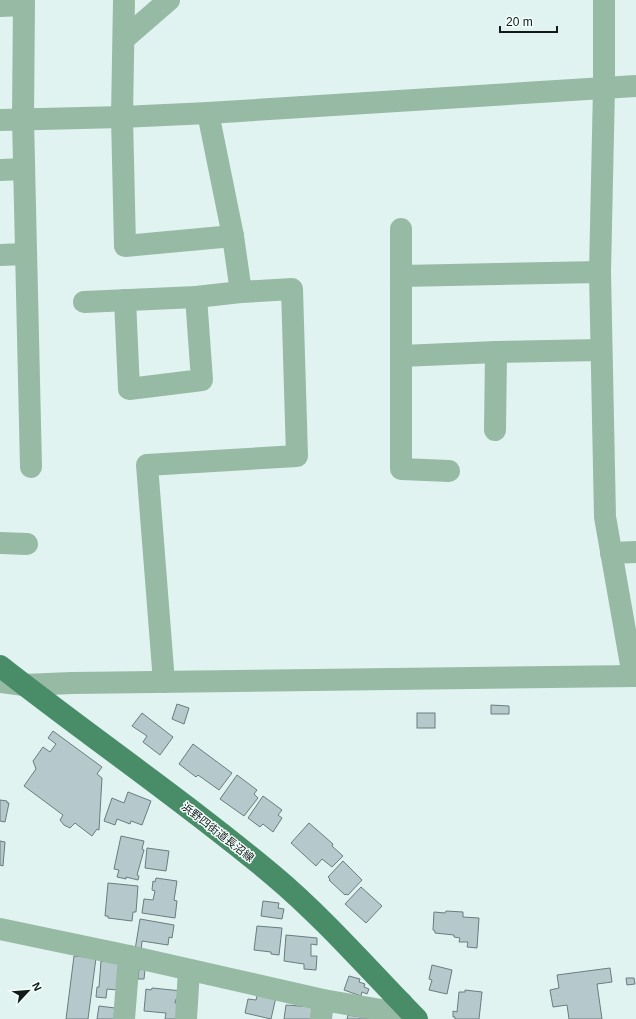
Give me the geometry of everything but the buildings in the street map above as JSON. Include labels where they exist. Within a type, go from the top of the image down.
[{"type":"main road","name":"浜野四街道長沼線","points":[[0,666],[220,832],[275,877],[317,915],[417,1019]]},
{"type":"street","points":[[124,0],[122,117],[126,246],[233,236]]},
{"type":"street","points":[[124,39],[169,0]]},
{"type":"street","points":[[0,682],[24,685],[72,682],[635,676],[604,517],[600,272],[604,88],[604,0]]},
{"type":"street","points":[[0,6],[24,3],[23,119],[31,467]]},
{"type":"street","points":[[0,120],[208,113],[636,86]]},
{"type":"street","points":[[208,113],[233,236],[241,292]]},
{"type":"street","points":[[0,170],[24,169]]},
{"type":"street","points":[[401,229],[401,469],[449,471]]},
{"type":"street","points":[[0,255],[26,254]]},
{"type":"street","points":[[401,276],[600,272]]},
{"type":"street","points":[[84,302],[196,297],[241,292],[292,290],[297,456],[147,465],[164,682]]},
{"type":"street","points":[[125,300],[129,389],[202,380],[196,297]]},
{"type":"street","points":[[401,356],[601,350]]},
{"type":"street","points":[[495,430],[496,352]]},
{"type":"street","points":[[0,543],[27,544]]},
{"type":"street","points":[[611,553],[636,552]]},
{"type":"street","points":[[0,933],[129,956],[189,970],[322,1010],[393,1012],[402,1004]]},
{"type":"street","points":[[124,1019],[129,956]]},
{"type":"street","points":[[186,1019],[189,970]]}]
